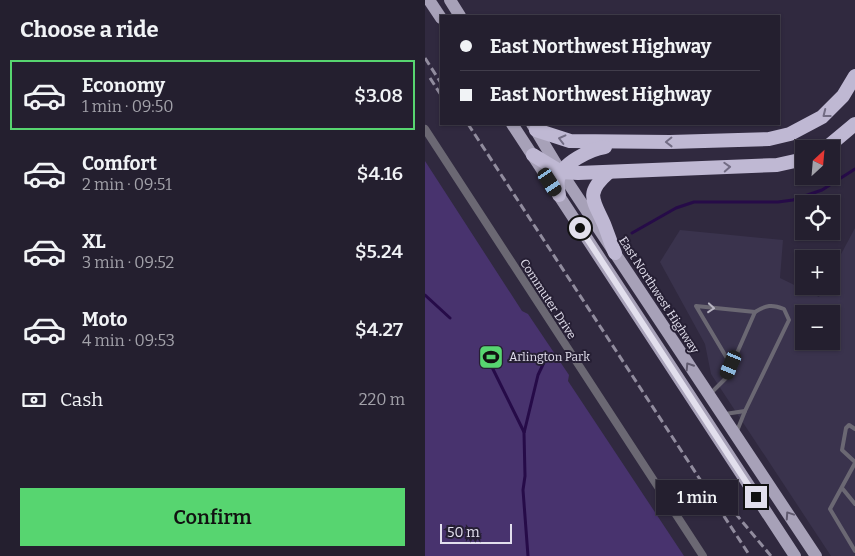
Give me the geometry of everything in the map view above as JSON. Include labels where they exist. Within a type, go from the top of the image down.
[{"type":"highway","points":[[534,127],[570,141],[646,142],[769,138],[790,134],[822,117],[834,107],[855,76]]},
{"type":"highway","points":[[836,140],[855,124]]},
{"type":"highway","points":[[559,195],[558,180],[561,172],[591,149],[646,142]]},
{"type":"highway","points":[[533,155],[561,172],[608,173],[777,165],[795,161]]},
{"type":"highway","points":[[608,173],[596,186],[593,197],[594,207],[603,222],[615,253]]},
{"type":"main road","points":[[429,0],[440,16]]},
{"type":"main road","points":[[450,0],[459,15]]},
{"type":"main road","points":[[512,125],[795,556]]},
{"type":"main road","name":"East Northwest Highway","points":[[534,127],[561,172],[816,556]]},
{"type":"main road","points":[[692,398],[708,395]]},
{"type":"street","name":"Commuter Drive","points":[[425,129],[703,556]]},
{"type":"lane","points":[[708,395],[726,378],[755,312],[766,305],[775,305],[784,309],[789,320],[745,411],[736,436]]},
{"type":"lane","points":[[731,365],[696,306],[755,312]]},
{"type":"lane","points":[[721,413],[729,415],[745,411]]},
{"type":"lane","points":[[855,429],[849,426],[845,428],[842,450],[855,462],[830,509],[855,551]]},
{"type":"lane","points":[[842,488],[855,504]]},
{"type":"shaded area","name":"Arlington Park","points":[[425,161],[522,311],[528,314],[569,375],[568,381],[684,556],[425,556]]},
{"type":"shaded area","points":[[855,228],[855,556],[831,556],[711,374],[705,344],[660,262],[680,230],[783,240],[780,278],[795,285],[795,295],[815,295],[819,297],[820,295],[840,295],[840,256]]},
{"type":"waterway","points":[[632,233],[676,208],[694,202],[778,202],[793,200],[822,190],[855,169]]},
{"type":"waterway","points":[[425,295],[450,318]]},
{"type":"waterway","points":[[485,353],[524,432]]},
{"type":"waterway","points":[[528,556],[523,490],[525,476],[524,433],[538,375],[547,356]]},
{"type":"railway","points":[[425,58],[440,81]]},
{"type":"railway","points":[[430,78],[440,93]]},
{"type":"railway","points":[[469,125],[750,556]]},
{"type":"railway","points":[[735,513],[771,556]]},
{"type":"place","name":"Arlington Park","points":[[491,357]]},
{"type":"route","points":[[580,228],[756,497]]}]
